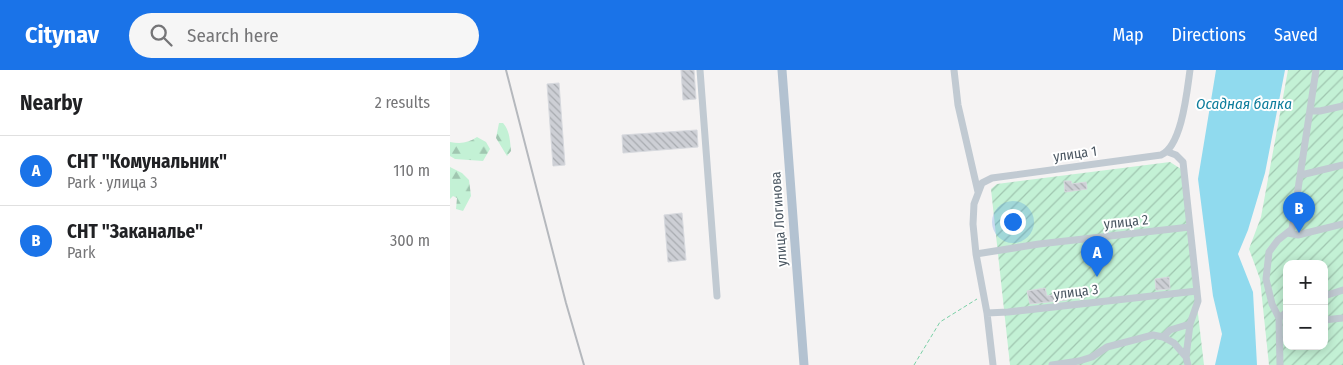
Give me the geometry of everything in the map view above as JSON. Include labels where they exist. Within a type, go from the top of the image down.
[{"type":"main road","name":"улица Логинова","points":[[782,70],[804,365]]},
{"type":"street","points":[[700,70],[717,296]]},
{"type":"street","points":[[954,70],[958,106],[978,192],[974,204],[976,254],[987,313],[993,365]]},
{"type":"street","points":[[1164,154],[1178,135],[1190,70]]},
{"type":"street","points":[[1280,365],[1279,321],[1272,304],[1266,278],[1269,252],[1278,240],[1292,229],[1316,70]]},
{"type":"street","points":[[1310,111],[1343,106]]},
{"type":"street","points":[[1164,154],[1176,155],[1183,162],[1198,291],[1198,301],[1190,324],[1186,357],[1188,365]]},
{"type":"street","name":"улица 1","points":[[978,192],[982,183],[992,178],[1164,154]]},
{"type":"street","points":[[1301,175],[1343,165]]},
{"type":"street","points":[[1288,233],[1298,235],[1343,224]]},
{"type":"street","name":"улица 2","points":[[976,254],[1039,244],[1190,227]]},
{"type":"street","points":[[1328,295],[1343,290]]},
{"type":"street","name":"улица 3","points":[[987,313],[1198,291]]},
{"type":"street","points":[[1279,321],[1283,316]]},
{"type":"street","points":[[1328,320],[1343,318]]},
{"type":"street","points":[[1279,321],[1283,322]]},
{"type":"street","points":[[1163,337],[1170,330],[1190,324]]},
{"type":"street","points":[[1052,365],[1079,361],[1092,357],[1107,347],[1153,336],[1163,337],[1174,342],[1186,357]]},
{"type":"path","points":[[914,365],[940,322],[983,294]]},
{"type":"green space","points":[[1288,70],[1343,70],[1343,365],[1269,365],[1260,279],[1249,249],[1261,217]]},
{"type":"green space","points":[[499,123],[503,123],[509,136],[511,151],[507,156],[496,138]]},
{"type":"green space","points":[[477,137],[486,142],[490,149],[483,161],[455,159],[450,156],[450,142],[471,141]]},
{"type":"green space","points":[[1170,162],[1181,169],[1204,365],[1010,365],[991,189],[997,184]]},
{"type":"green space","points":[[450,167],[462,173],[469,180],[471,196],[463,211],[456,209],[457,198],[453,196],[450,199]]},
{"type":"water","name":"Осадная балка","points":[[1216,70],[1285,70],[1265,173],[1248,230],[1238,254],[1253,292],[1257,365],[1215,365],[1222,334],[1213,296],[1198,179]]},
{"type":"building","points":[[681,70],[694,70],[696,99],[683,100]]},
{"type":"building","points":[[559,83],[565,165],[553,166],[547,84]]},
{"type":"building","points":[[697,130],[698,147],[623,153],[622,135]]},
{"type":"building","points":[[1064,181],[1071,181],[1072,184],[1086,182],[1087,189],[1065,192]]},
{"type":"building","points":[[682,213],[686,260],[668,262],[664,215]]},
{"type":"building","points":[[1169,277],[1170,289],[1156,290],[1155,279]]},
{"type":"building","points":[[1045,288],[1047,296],[1066,292],[1067,300],[1030,304],[1027,291]]},
{"type":"railway","points":[[506,70],[566,303],[584,365]]},
{"type":"place","name":"СНТ \"Заканалье\"","points":[[1299,233]]},
{"type":"place","name":"СНТ \"Комунальник\"","points":[[1097,277]]}]
